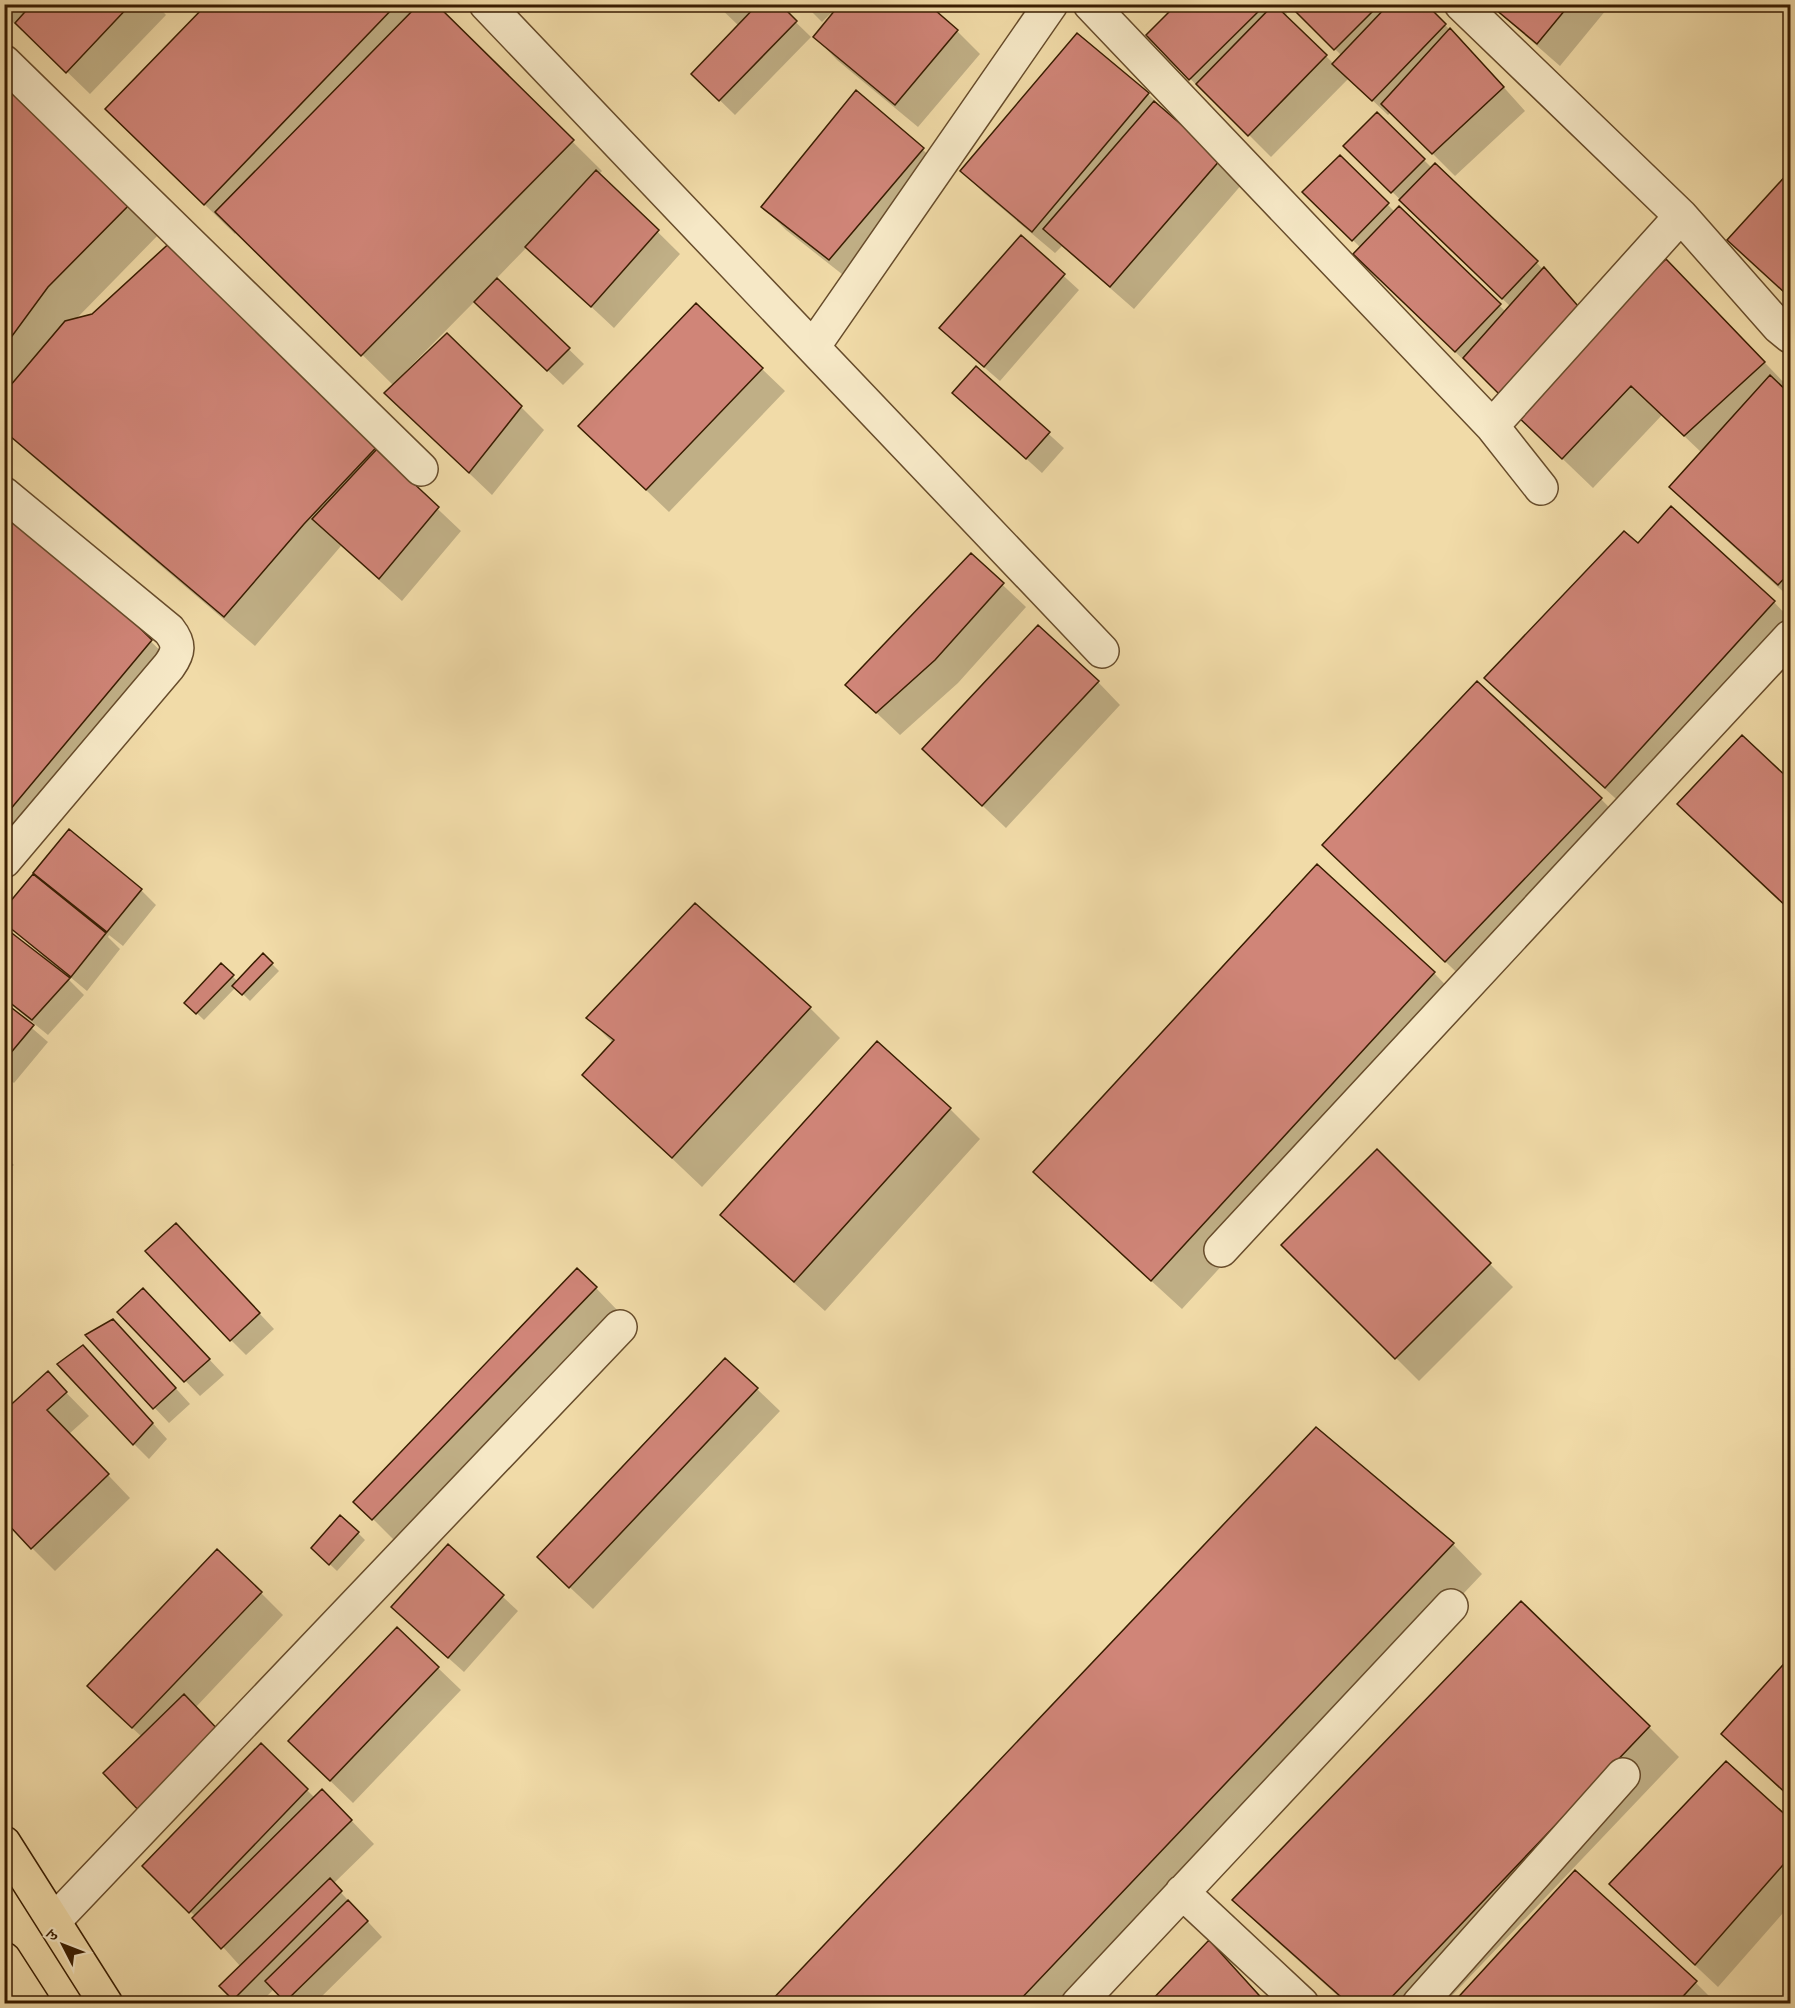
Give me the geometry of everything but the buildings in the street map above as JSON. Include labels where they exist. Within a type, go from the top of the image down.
[{"type":"main road","points":[[4,1843],[106,2004]]},
{"type":"main road","points":[[4,1959],[33,2004]]},
{"type":"street","points":[[486,4],[1102,651]]},
{"type":"street","points":[[813,347],[1051,4]]},
{"type":"street","points":[[1090,4],[1492,426],[1541,488]]},
{"type":"street","points":[[1461,4],[1682,216],[1787,325]]},
{"type":"street","points":[[4,62],[421,469]]},
{"type":"street","points":[[1492,426],[1682,216]]},
{"type":"street","points":[[4,494],[169,630],[177,640],[176,656],[169,666],[4,861]]},
{"type":"street","points":[[1221,1250],[1791,636]]},
{"type":"street","points":[[54,1921],[620,1327]]},
{"type":"street","points":[[1078,2004],[1451,1606]]},
{"type":"street","points":[[1419,2004],[1623,1775]]},
{"type":"street","points":[[1182,1892],[1302,2004]]}]
